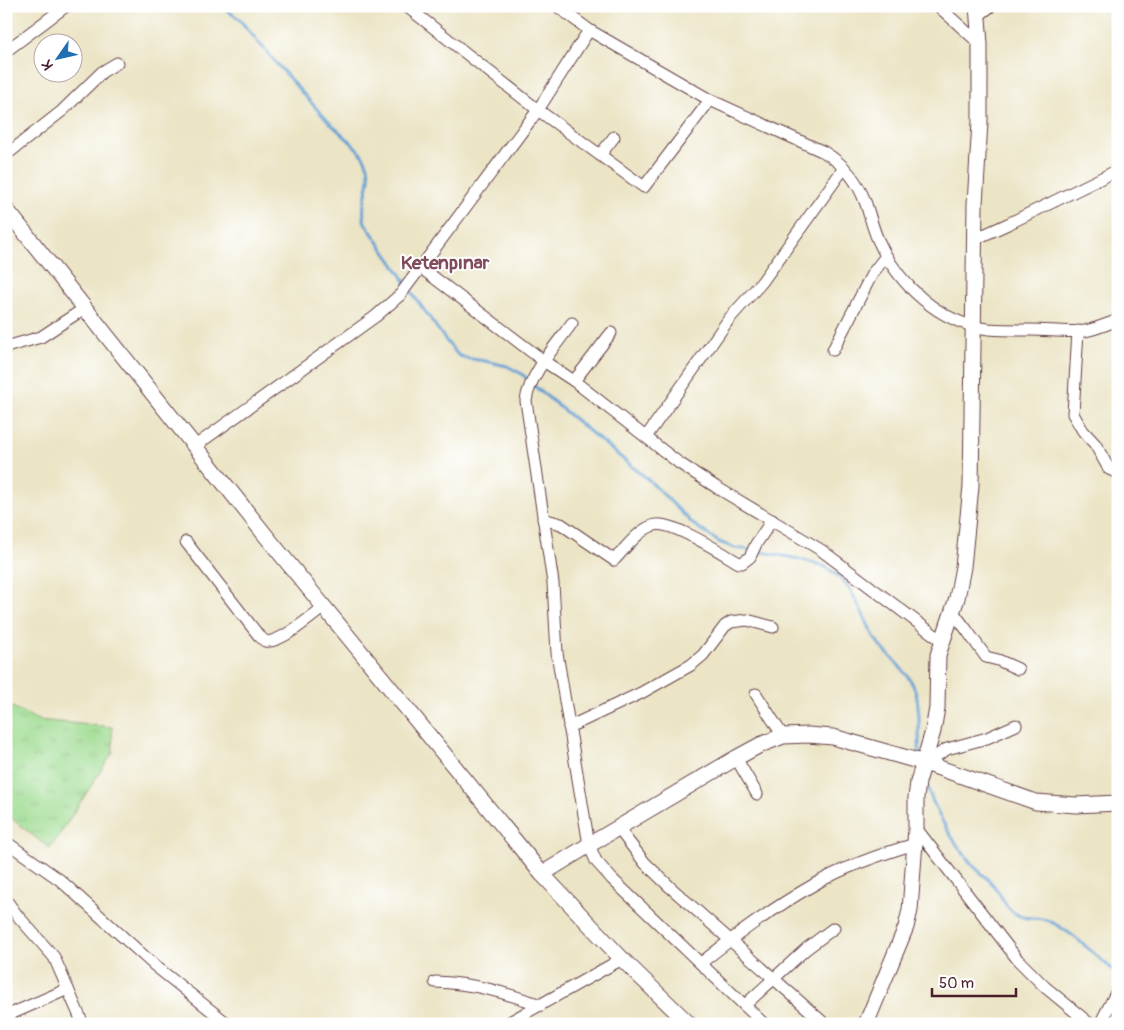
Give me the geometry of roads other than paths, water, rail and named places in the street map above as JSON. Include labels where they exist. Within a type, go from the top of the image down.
[{"type":"street","points":[[6,51],[66,6]]},
{"type":"street","points":[[406,6],[538,110],[644,188],[710,100]]},
{"type":"street","points":[[938,6],[980,44]]},
{"type":"street","points":[[866,1024],[906,927],[910,910],[918,782],[925,763],[937,708],[938,654],[941,640],[953,612],[963,567],[971,486],[975,239],[980,122],[980,44],[977,11],[991,6]]},
{"type":"street","points":[[561,8],[589,30],[710,100],[836,159],[857,184],[866,203],[877,239],[900,277],[918,295],[944,316],[973,326],[989,329],[1084,331],[1118,320]]},
{"type":"street","points":[[195,446],[382,311],[400,295],[538,110],[589,30]]},
{"type":"street","points":[[6,155],[62,111],[102,72],[117,63]]},
{"type":"street","points":[[600,155],[614,137]]},
{"type":"street","points":[[646,437],[730,319],[762,282],[844,168]]},
{"type":"street","points":[[975,239],[1118,170]]},
{"type":"street","points":[[6,209],[324,607],[542,874],[622,959],[689,1024]]},
{"type":"street","points":[[833,350],[872,274],[886,256]]},
{"type":"street","points":[[420,267],[544,362],[574,381],[679,463],[821,550],[941,640]]},
{"type":"street","points":[[8,344],[41,337],[85,308]]},
{"type":"street","points":[[572,323],[534,377],[527,392],[526,401],[552,583],[557,652],[589,845],[596,861],[612,880],[764,1024]]},
{"type":"street","points":[[1078,331],[1073,414],[1098,449],[1109,469],[1118,473]]},
{"type":"street","points":[[574,381],[611,333]]},
{"type":"street","points":[[543,519],[561,524],[614,560],[645,529],[656,524],[668,526],[682,532],[739,563],[750,557],[772,520]]},
{"type":"street","points":[[186,542],[259,636],[265,641],[273,641],[283,637],[324,607]]},
{"type":"street","points":[[953,612],[986,657],[998,660],[1018,670]]},
{"type":"street","points":[[569,727],[642,694],[690,665],[703,655],[720,632],[731,622],[747,620],[773,627]]},
{"type":"street","points":[[756,694],[783,736]]},
{"type":"street","points":[[925,763],[947,750],[987,738],[1016,725]]},
{"type":"street","points":[[542,874],[736,758],[760,745],[783,736],[833,737],[925,763],[1036,802],[1076,805],[1118,803]]},
{"type":"street","points":[[736,758],[757,794]]},
{"type":"street","points":[[618,828],[645,863],[825,1024]]},
{"type":"street","points":[[916,828],[1018,960],[1045,987],[1090,1024]]},
{"type":"street","points":[[6,842],[60,880],[154,965],[228,1024]]},
{"type":"street","points":[[701,963],[731,939],[816,883],[887,852],[915,844]]},
{"type":"street","points":[[6,900],[54,957],[83,1024]]},
{"type":"street","points":[[745,1005],[806,948],[834,928]]},
{"type":"street","points":[[506,1024],[622,959]]},
{"type":"street","points":[[435,982],[458,982],[482,987],[541,1005]]},
{"type":"street","points":[[6,1016],[68,988]]},
{"type":"street","points":[[1100,1024],[1118,989]]},
{"type":"waterway","points":[[221,6],[239,19],[305,96],[362,154],[369,174],[364,208],[365,223],[406,284]]},
{"type":"waterway","points":[[409,289],[458,355],[507,366],[522,374],[528,380]]},
{"type":"waterway","points":[[533,385],[651,482],[693,524],[719,542],[735,548],[750,550]]},
{"type":"waterway","points":[[756,551],[813,562],[827,568],[844,582],[851,591],[876,640],[913,685],[916,692],[918,709],[919,753]]},
{"type":"waterway","points":[[926,783],[939,815],[957,845],[971,863],[993,884],[1009,909],[1020,916],[1049,921],[1059,926],[1118,974]]},
{"type":"district","name":"Ketenpınar","points":[[445,262]]}]
